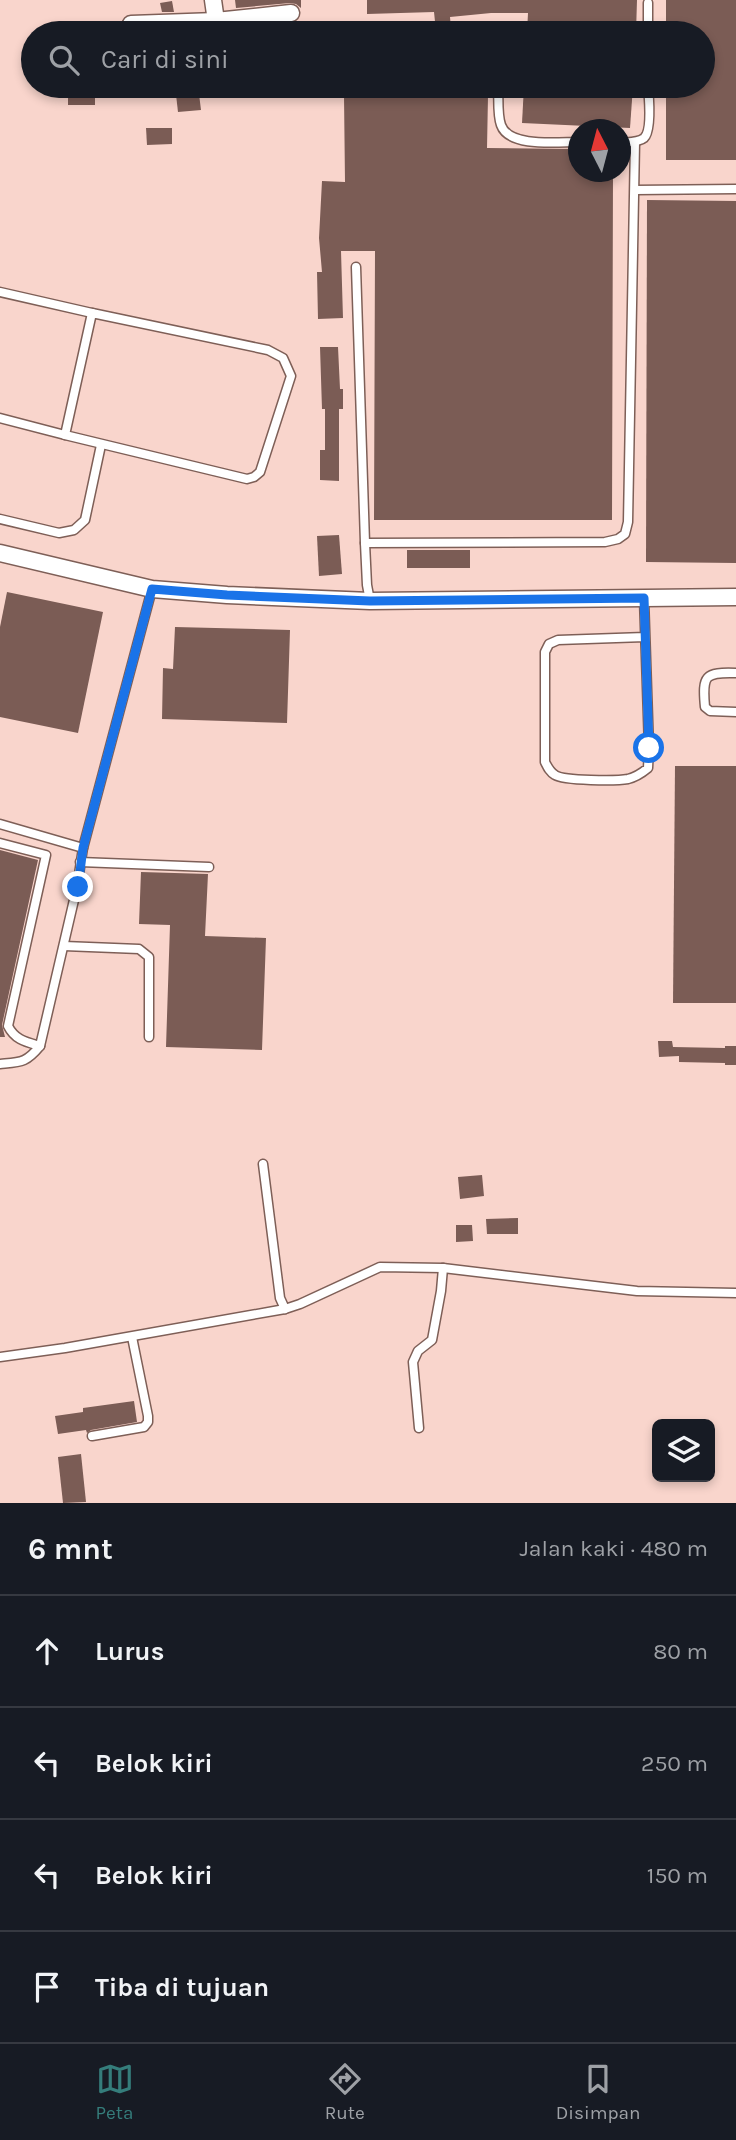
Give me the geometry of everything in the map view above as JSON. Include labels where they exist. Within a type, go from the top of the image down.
[{"type":"street","points":[[213,0],[216,21],[279,9]]},
{"type":"street","points":[[0,553],[152,589],[227,595],[370,601],[736,597]]},
{"type":"lane","points":[[648,3],[648,21]]},
{"type":"lane","points":[[499,98],[501,124],[506,133],[515,139],[568,142]]},
{"type":"lane","points":[[631,142],[644,138],[649,130],[648,98]]},
{"type":"lane","points":[[365,543],[605,542],[625,534],[628,522],[635,142]]},
{"type":"lane","points":[[635,190],[736,190]]},
{"type":"lane","points":[[356,267],[365,543],[370,601]]},
{"type":"lane","points":[[0,292],[268,350],[283,358],[290,376],[260,472],[247,480],[0,418]]},
{"type":"lane","points":[[65,435],[92,313]]},
{"type":"lane","points":[[0,520],[59,533],[74,530],[85,520],[101,445]]},
{"type":"lane","points":[[0,1064],[30,1059],[40,1046],[78,887],[83,848],[152,589]]},
{"type":"lane","points":[[644,598],[649,748],[648,768],[627,779],[564,779],[554,775],[545,762],[545,652],[549,644],[558,640],[645,637]]},
{"type":"lane","points":[[736,673],[710,674],[705,679],[704,701],[705,707],[710,711],[736,712]]},
{"type":"lane","points":[[0,824],[83,848]]},
{"type":"lane","points":[[0,844],[46,855],[8,1026],[20,1040],[40,1046]]},
{"type":"lane","points":[[80,862],[209,867]]},
{"type":"lane","points":[[64,946],[139,949],[145,952],[149,957],[149,1037]]},
{"type":"lane","points":[[263,1164],[280,1298],[285,1309]]},
{"type":"lane","points":[[0,1357],[132,1337],[285,1309],[380,1267],[443,1268],[637,1291],[736,1293]]},
{"type":"lane","points":[[419,1428],[413,1362],[418,1351],[432,1340],[443,1268]]},
{"type":"lane","points":[[92,1436],[144,1427],[148,1422],[132,1337]]},
{"type":"building","points":[[235,0],[301,0],[301,8],[290,3],[236,8]]},
{"type":"building","points":[[367,0],[637,0],[636,21],[528,21],[528,13],[491,13],[450,17],[450,21],[435,21],[434,12],[367,14]]},
{"type":"building","points":[[666,0],[736,0],[736,160],[666,160],[666,98],[715,98],[715,21],[666,21]]},
{"type":"building","points":[[172,1],[174,12],[162,12],[160,3]]},
{"type":"building","points":[[68,98],[95,98],[95,105],[68,105]]},
{"type":"building","points":[[176,98],[200,98],[201,110],[178,112]]},
{"type":"building","points":[[344,98],[488,98],[487,148],[568,149],[568,182],[613,182],[612,520],[374,520],[375,251],[341,251],[343,318],[318,319],[317,272],[322,272],[319,238],[322,181],[345,182]]},
{"type":"building","points":[[523,98],[632,98],[631,119],[568,119],[568,125],[522,123]]},
{"type":"building","points":[[146,128],[172,128],[172,144],[147,145]]},
{"type":"building","points":[[647,200],[736,201],[736,563],[646,562]]},
{"type":"building","points":[[320,347],[338,347],[340,389],[343,389],[343,409],[339,409],[339,481],[320,480],[320,450],[325,450],[325,409],[322,409]]},
{"type":"building","points":[[339,535],[342,574],[319,576],[317,536]]},
{"type":"building","points":[[407,550],[470,550],[470,568],[407,568]]},
{"type":"building","points":[[7,592],[103,612],[78,733],[0,717],[0,627]]},
{"type":"building","points":[[175,627],[290,630],[287,723],[162,719],[163,668],[173,669]]},
{"type":"building","points":[[675,766],[736,766],[736,1003],[673,1003]]},
{"type":"building","points":[[0,850],[38,860],[2,1025],[5,1037],[0,1037]]},
{"type":"building","points":[[141,872],[208,874],[205,936],[266,938],[262,1050],[166,1047],[170,925],[139,924]]},
{"type":"building","points":[[658,1041],[672,1041],[673,1047],[736,1046],[736,1065],[679,1062],[679,1056],[659,1057]]},
{"type":"building","points":[[482,1175],[484,1196],[460,1199],[458,1177]]},
{"type":"building","points":[[518,1218],[518,1234],[487,1234],[486,1219]]},
{"type":"building","points":[[456,1225],[472,1225],[473,1241],[456,1242]]},
{"type":"building","points":[[134,1401],[137,1422],[87,1433],[86,1430],[58,1434],[55,1416],[83,1412],[83,1408]]},
{"type":"building","points":[[81,1454],[86,1502],[63,1503],[58,1457]]},
{"type":"route","points":[[78,887],[83,848],[152,589],[370,601],[644,598],[649,748]]}]
